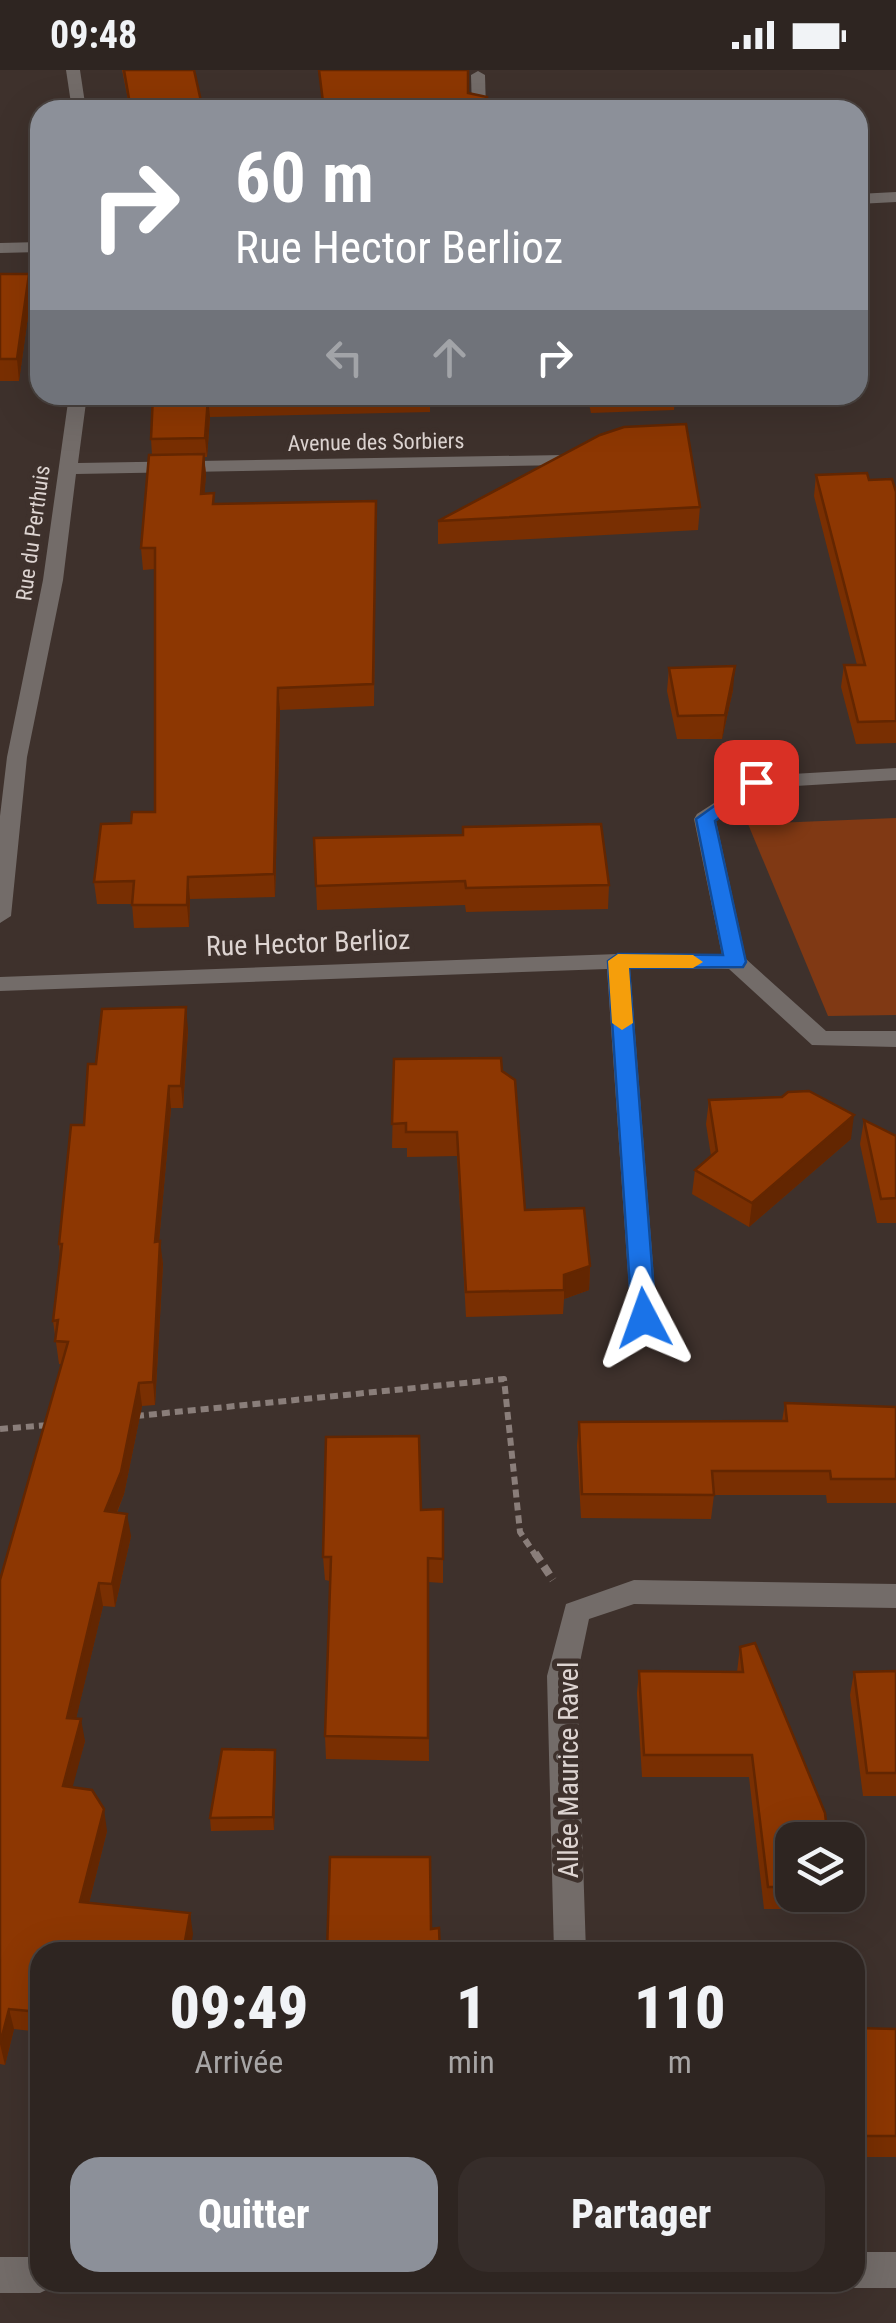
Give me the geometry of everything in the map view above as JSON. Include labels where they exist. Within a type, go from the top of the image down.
[{"type":"street","points":[[73,70],[78,100]]},
{"type":"street","points":[[478,76],[479,100]]},
{"type":"street","points":[[868,199],[896,197]]},
{"type":"street","points":[[0,248],[30,247]]},
{"type":"street","name":"Rue du Perthuis","points":[[0,916],[16,757],[53,580],[77,405]]},
{"type":"street","name":"Avenue des Sorbiers","points":[[68,469],[565,460],[602,447]]},
{"type":"street","points":[[896,774],[756,782],[705,819],[735,962],[820,1039],[896,1039]]},
{"type":"street","points":[[618,961],[644,1318]]},
{"type":"street","name":"Rue Hector Berlioz","points":[[0,984],[618,961],[735,962]]},
{"type":"street","points":[[576,1612],[634,1592],[896,1596]]},
{"type":"street","name":"Allée Maurice Ravel","points":[[570,1942],[562,1676],[576,1612]]},
{"type":"street","points":[[865,2270],[896,2270]]},
{"type":"street","points":[[0,2275],[30,2274]]},
{"type":"path","points":[[116,1418],[504,1379],[520,1532],[576,1612]]},
{"type":"path","points":[[0,1430],[58,1424]]},
{"type":"shaded area","points":[[896,818],[896,1015],[828,1016],[748,824]]},
{"type":"building","points":[[124,70],[194,70],[201,100],[129,100]]},
{"type":"building","points":[[319,70],[468,70],[468,93],[487,97],[487,100],[323,100]]},
{"type":"building","points":[[0,274],[29,274],[17,359],[0,359]]},
{"type":"building","points":[[153,405],[207,405],[205,438],[151,439]]},
{"type":"building","points":[[686,424],[700,507],[438,521],[600,435],[624,427]]},
{"type":"building","points":[[204,454],[201,494],[214,493],[213,504],[376,501],[373,684],[278,688],[274,874],[188,877],[187,905],[132,905],[134,881],[94,882],[101,824],[131,823],[132,812],[155,812],[155,548],[141,548],[149,455]]},
{"type":"building","points":[[867,473],[869,480],[892,479],[896,492],[896,721],[858,722],[844,665],[865,665],[816,475]]},
{"type":"building","points":[[735,666],[725,715],[678,716],[669,668]]},
{"type":"building","points":[[601,824],[609,885],[466,888],[465,881],[316,886],[314,838],[463,835],[463,827]]},
{"type":"building","points":[[186,1007],[181,1086],[169,1086],[155,1242],[160,1241],[153,1382],[139,1383],[121,1472],[105,1511],[127,1514],[112,1584],[99,1583],[67,1718],[81,1719],[63,1786],[92,1790],[104,1809],[80,1902],[190,1913],[185,1942],[30,1942],[30,2011],[9,2009],[0,2044],[0,1580],[68,1342],[55,1341],[58,1320],[53,1321],[71,1125],[84,1125],[88,1064],[96,1064],[102,1009]]},
{"type":"building","points":[[501,1058],[502,1071],[515,1080],[525,1210],[584,1208],[590,1266],[564,1275],[564,1290],[466,1292],[457,1132],[406,1132],[406,1123],[392,1124],[394,1059]]},
{"type":"building","points":[[809,1091],[854,1115],[752,1203],[695,1170],[717,1151],[709,1100],[782,1097],[788,1092]]},
{"type":"building","points":[[864,1120],[896,1136],[896,1198],[881,1199]]},
{"type":"building","points":[[785,1403],[896,1407],[896,1479],[831,1479],[830,1471],[712,1471],[714,1495],[582,1494],[579,1422],[787,1421]]},
{"type":"building","points":[[419,1436],[421,1510],[443,1509],[443,1559],[428,1558],[428,1738],[325,1736],[331,1557],[323,1557],[326,1437]]},
{"type":"building","points":[[755,1643],[825,1813],[826,1822],[775,1822],[775,1887],[768,1887],[752,1755],[644,1755],[639,1671],[743,1672],[740,1647]]},
{"type":"building","points":[[896,1671],[896,1773],[867,1773],[854,1672]]},
{"type":"building","points":[[222,1749],[275,1750],[273,1817],[210,1818]]},
{"type":"building","points":[[330,1857],[430,1857],[431,1929],[439,1928],[440,1942],[327,1942]]},
{"type":"building","points":[[865,2028],[896,2029],[896,2136],[865,2136]]},
{"type":"slow traffic","points":[[622,1023],[618,961],[693,962]]},
{"type":"route","points":[[644,1318],[618,961],[735,962],[705,819],[756,782]]}]
